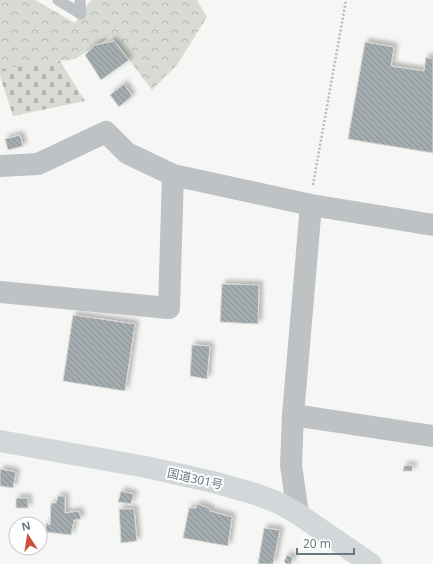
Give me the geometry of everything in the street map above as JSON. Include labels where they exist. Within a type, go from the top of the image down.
[{"type":"highway","name":"国道301号","points":[[0,441],[146,467],[213,482],[255,494],[278,503],[298,514],[371,564]]},
{"type":"street","points":[[0,166],[38,164],[106,132],[127,153],[173,175],[311,205],[433,225]]},
{"type":"street","points":[[0,292],[169,308],[173,175]]},
{"type":"street","points":[[298,514],[291,465],[293,415],[311,205]]},
{"type":"street","points":[[293,415],[433,436]]},
{"type":"lane","points":[[58,0],[81,14],[80,0]]},
{"type":"path","points":[[311,205],[313,183],[346,0]]},
{"type":"green space","points":[[0,0],[35,0],[75,23],[91,0],[197,0],[207,17],[177,65],[152,90],[111,36],[75,59],[0,69]]},
{"type":"green space","points":[[60,61],[85,101],[13,116],[0,76],[0,69]]},
{"type":"building","points":[[114,41],[129,60],[101,80],[85,55],[95,45]]},
{"type":"building","points":[[365,42],[394,47],[391,66],[424,71],[426,57],[433,59],[433,153],[348,139]]},
{"type":"building","points":[[124,84],[132,96],[119,107],[110,95]]},
{"type":"building","points":[[20,135],[23,146],[8,150],[5,139]]},
{"type":"building","points":[[222,284],[259,285],[258,324],[220,322]]},
{"type":"building","points":[[73,315],[135,324],[125,391],[63,381]]},
{"type":"building","points":[[192,345],[210,346],[207,379],[190,376]]},
{"type":"building","points":[[413,465],[412,471],[403,471],[404,466]]},
{"type":"building","points":[[0,469],[16,472],[13,488],[0,486]]},
{"type":"building","points":[[121,491],[134,494],[131,504],[118,502]]},
{"type":"building","points":[[58,496],[65,496],[65,513],[79,511],[81,519],[74,520],[71,535],[48,532],[48,524],[50,525],[51,503],[56,503]]},
{"type":"building","points":[[16,498],[28,498],[28,508],[16,508]]},
{"type":"building","points":[[197,504],[209,508],[210,511],[232,517],[228,546],[183,538],[189,508],[196,508]]},
{"type":"building","points":[[119,509],[134,509],[137,541],[121,543]]},
{"type":"building","points":[[264,528],[280,530],[273,564],[258,564]]},
{"type":"building","points":[[287,555],[293,557],[291,564],[284,562]]}]
